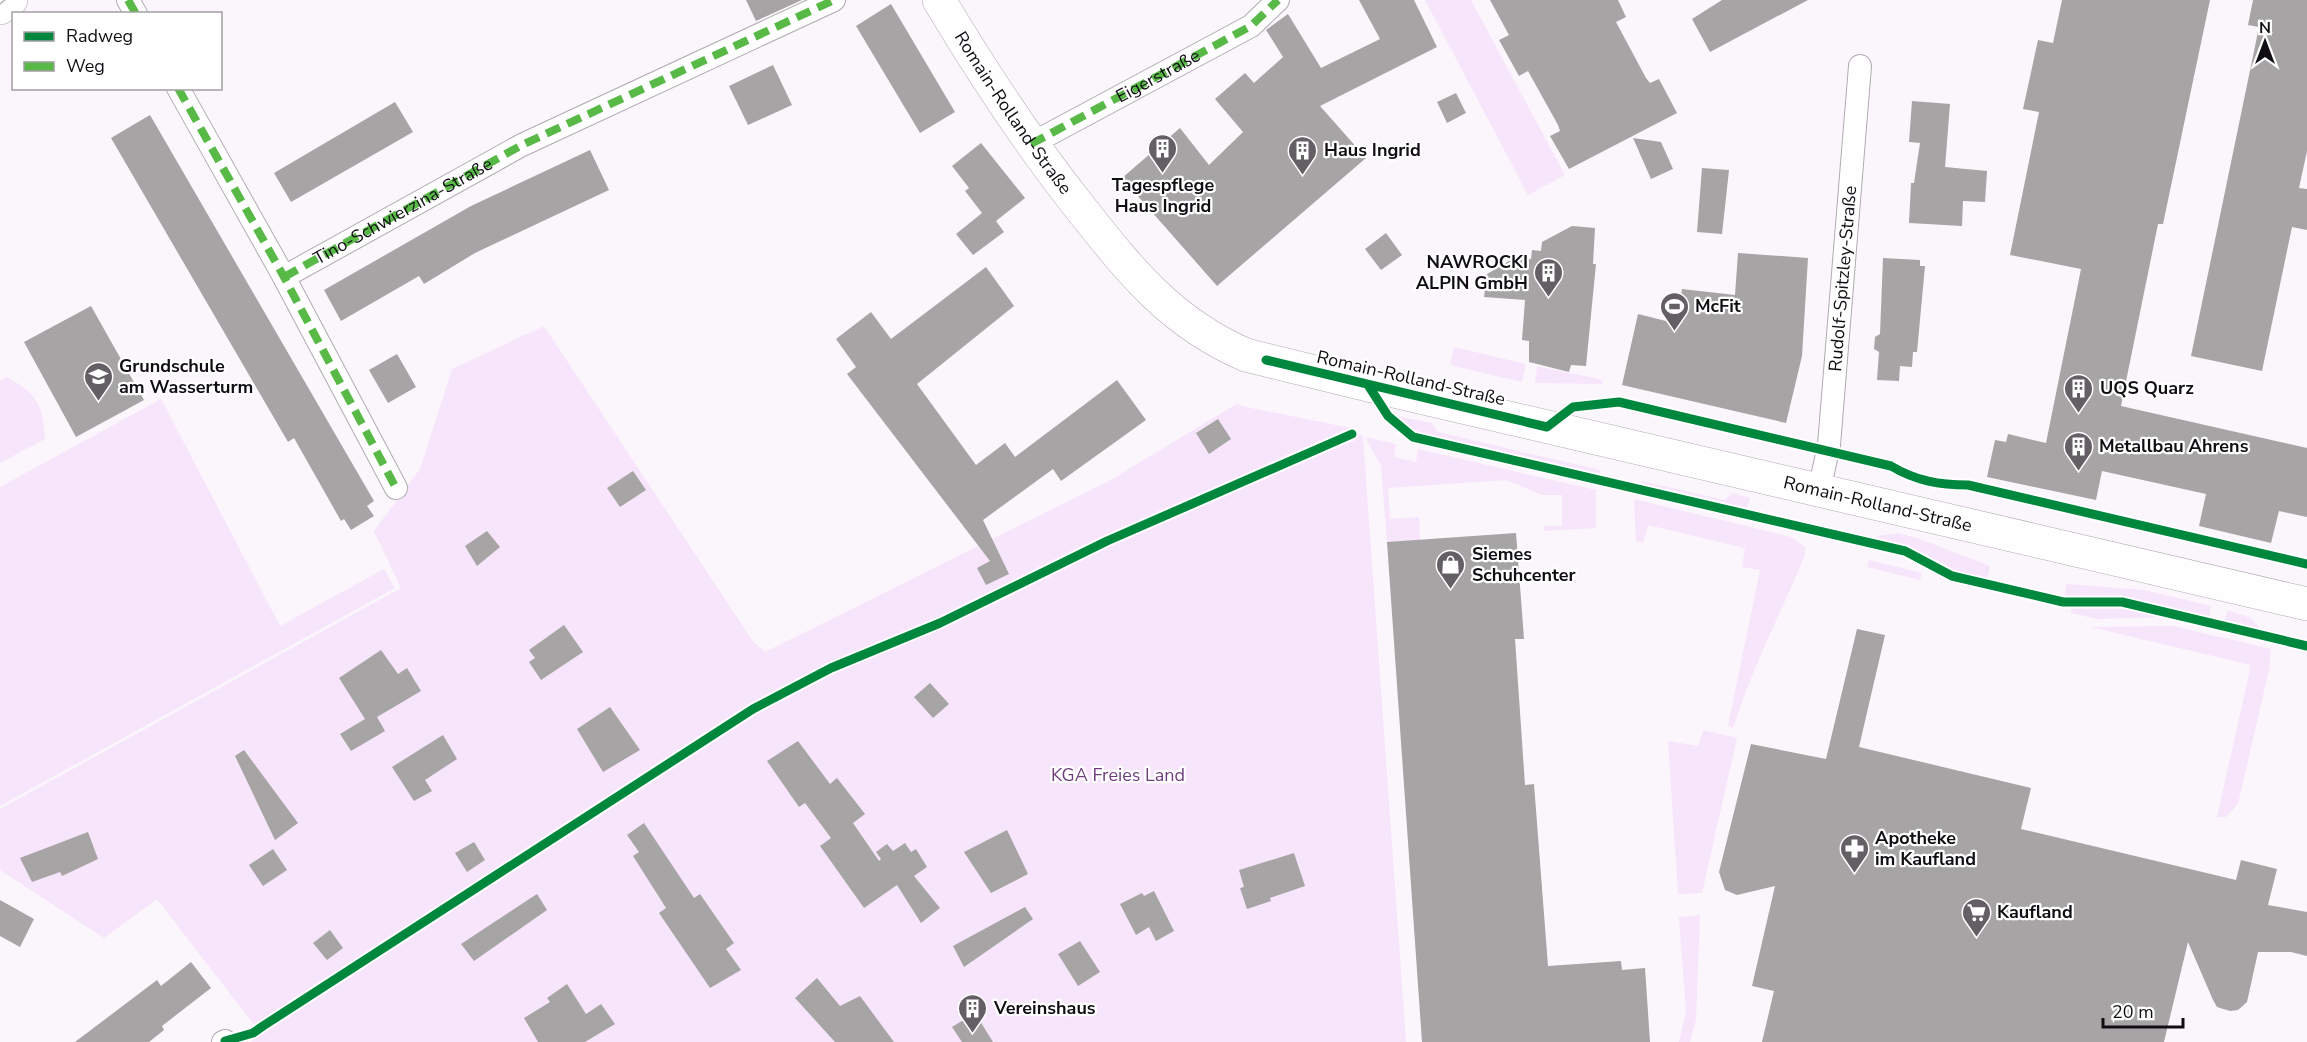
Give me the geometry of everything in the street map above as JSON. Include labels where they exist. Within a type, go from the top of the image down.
[{"type":"main road","points":[[0,8],[11,0]]},
{"type":"main road","name":"Romain-Rolland-Straße","points":[[939,0],[990,85],[1031,144],[1150,292],[1178,316],[1228,347],[1246,355],[2307,604]]},
{"type":"street","name":"Tino-Schwierzina-Straße","points":[[285,277],[522,145],[834,0]]},
{"type":"street","name":"Eigerstraße","points":[[1031,144],[1251,26],[1278,0]]},
{"type":"street","name":"Rudolf-Spitzley-Straße","points":[[1820,491],[1829,445],[1860,66]]},
{"type":"street","points":[[179,90],[285,277],[396,488]]},
{"type":"green space","points":[[1425,0],[1471,0],[1565,175],[1528,195]]},
{"type":"green space","name":"KGA Freies Land","points":[[544,326],[752,640],[765,652],[1109,481],[1238,403],[1241,406],[1346,427],[1363,436],[1406,1042],[251,1042],[261,1034],[157,899],[104,938],[0,870],[0,809],[401,588],[374,531],[420,469],[452,369]]},
{"type":"green space","points":[[1454,347],[1526,364],[1522,382],[1450,365]]},
{"type":"green space","points":[[1537,366],[1603,380],[1602,384],[1535,383]]},
{"type":"green space","points":[[7,377],[32,395],[43,418],[45,439],[0,463],[0,381]]},
{"type":"green space","name":"Grundschule am Wasserturm","points":[[161,399],[280,626],[384,569],[395,588],[0,806],[0,487]]},
{"type":"green space","points":[[1390,415],[1432,423],[1438,432],[1600,470],[1599,477],[1419,435]]},
{"type":"green space","points":[[1365,437],[1396,444],[1394,457],[1416,462],[1418,449],[1596,490],[1596,528],[1544,531],[1544,526],[1562,526],[1562,495],[1542,495],[1506,480],[1388,488],[1390,519],[1419,517],[1420,540],[1387,542],[1381,466]]},
{"type":"green space","points":[[1642,481],[1724,500],[1733,493],[1750,498],[1747,511],[1640,486]]},
{"type":"green space","points":[[1634,499],[1791,537],[1805,547],[1805,555],[1758,662],[1733,728],[1728,726],[1760,570],[1742,567],[1745,548],[1648,525],[1643,543],[1636,541]]},
{"type":"green space","points":[[1898,533],[1990,566],[1987,581],[1951,572],[1905,547],[1872,540],[1879,536]]},
{"type":"green space","points":[[1869,560],[1922,573],[1920,580],[1867,567]]},
{"type":"green space","points":[[2067,584],[2144,590],[2211,606],[2209,620],[2118,598],[2064,599]]},
{"type":"green space","points":[[2108,604],[2171,617],[2097,619],[2071,613],[2072,605]]},
{"type":"green space","points":[[2227,610],[2251,618],[2264,633],[2225,624]]},
{"type":"green space","points":[[2173,626],[2271,649],[2269,670],[2238,804],[2226,817],[2217,817],[2251,665],[2090,627]]},
{"type":"green space","points":[[1703,730],[1737,738],[1702,893],[1678,894],[1668,741],[1698,746]]},
{"type":"green space","points":[[1700,915],[1696,1020],[1690,1042],[1679,1042],[1686,1011],[1679,917]]},
{"type":"building","points":[[746,0],[802,0],[756,21]]},
{"type":"building","points":[[1359,0],[1414,0],[1437,47],[1320,106],[1366,158],[1217,286],[1122,178],[1180,128],[1209,165],[1243,132],[1215,99],[1245,73],[1254,83],[1283,57],[1266,30],[1288,14],[1321,68],[1380,39]]},
{"type":"building","points":[[1490,0],[1618,0],[1626,17],[1616,22],[1646,78],[1650,83],[1659,79],[1677,113],[1569,169],[1550,136],[1560,131],[1558,125],[1528,71],[1519,76],[1499,40],[1509,35]]},
{"type":"building","points":[[1722,0],[1808,0],[1710,52],[1692,19]]},
{"type":"building","points":[[2062,0],[2210,0],[2163,224],[2158,224],[2121,406],[2307,448],[2307,517],[2279,511],[2271,543],[2199,526],[2206,494],[2102,471],[2096,500],[1987,477],[1995,440],[2006,442],[2008,434],[2046,443],[2081,269],[2010,255],[2039,112],[2023,109],[2038,40],[2053,43]]},
{"type":"building","points":[[2253,0],[2307,0],[2307,151],[2299,188],[2307,189],[2307,230],[2292,227],[2262,371],[2191,356],[2259,27],[2248,25]]},
{"type":"building","points":[[891,4],[955,112],[920,133],[856,26]]},
{"type":"building","points":[[773,65],[792,105],[748,125],[729,86]]},
{"type":"building","points":[[1456,93],[1466,113],[1447,123],[1437,102]]},
{"type":"building","points":[[1912,101],[1950,104],[1945,167],[1987,171],[1985,202],[1963,201],[1962,226],[1909,223],[1911,183],[1914,183],[1920,143],[1909,142]]},
{"type":"building","points":[[395,102],[413,132],[291,202],[274,173]]},
{"type":"building","points":[[150,115],[374,501],[367,506],[374,516],[351,530],[344,519],[341,521],[294,438],[288,442],[111,138]]},
{"type":"building","points":[[1633,138],[1661,142],[1673,169],[1651,179]]},
{"type":"building","points":[[981,143],[1025,198],[996,221],[1004,232],[973,255],[956,234],[982,213],[965,191],[969,188],[952,166]]},
{"type":"building","points":[[590,150],[609,190],[475,253],[424,284],[419,276],[341,321],[324,290],[471,206]]},
{"type":"building","points":[[1702,168],[1729,170],[1722,234],[1697,232]]},
{"type":"building","name":"NAWROCKI ALPIN GmbH","points":[[1572,226],[1595,228],[1593,264],[1596,264],[1586,366],[1571,365],[1569,372],[1529,362],[1529,341],[1522,340],[1525,300],[1484,297],[1487,274],[1514,258],[1531,259],[1532,250],[1541,251],[1542,242]]},
{"type":"building","points":[[1386,233],[1402,255],[1381,270],[1365,249]]},
{"type":"building","name":"McFit","points":[[1738,253],[1808,258],[1802,356],[1786,423],[1622,385],[1638,314],[1678,324],[1682,289],[1735,295]]},
{"type":"building","points":[[1883,258],[1920,260],[1920,266],[1925,266],[1917,352],[1913,352],[1912,367],[1900,366],[1899,381],[1877,380],[1879,352],[1874,349],[1875,337],[1880,334]]},
{"type":"building","points":[[986,267],[1014,306],[917,384],[976,465],[1005,443],[1015,457],[1117,380],[1146,420],[1061,481],[1053,469],[983,520],[1009,574],[986,585],[977,568],[990,561],[847,374],[856,367],[836,339],[871,312],[891,339]]},
{"type":"building","points":[[91,306],[144,400],[76,437],[24,342]]},
{"type":"building","points":[[397,354],[416,387],[388,403],[369,370]]},
{"type":"building","points":[[1218,419],[1231,439],[1209,454],[1196,433]]},
{"type":"building","points":[[633,471],[646,490],[620,507],[607,488]]},
{"type":"building","points":[[487,531],[500,547],[477,566],[465,546]]},
{"type":"building","points":[[1516,533],[1524,639],[1515,639],[1525,785],[1534,784],[1548,966],[1621,961],[1622,970],[1645,968],[1650,1042],[1422,1042],[1387,542]]},
{"type":"building","points":[[564,625],[583,652],[541,680],[529,662],[535,658],[529,650]]},
{"type":"building","name":"Kaufland","points":[[1857,629],[1885,635],[1859,747],[2031,788],[2021,829],[2236,880],[2241,860],[2277,869],[2268,905],[2307,912],[2307,956],[2291,952],[2258,952],[2247,1002],[2238,1010],[2230,1011],[2217,1007],[2188,942],[2164,1042],[1762,1042],[1774,991],[1752,986],[1775,886],[1737,895],[1725,890],[1719,872],[1751,744],[1826,759]]},
{"type":"building","points":[[381,650],[398,674],[407,668],[421,691],[377,717],[385,731],[351,751],[340,734],[365,719],[339,678]]},
{"type":"building","points":[[930,683],[949,704],[933,718],[914,697]]},
{"type":"building","points":[[610,707],[640,750],[603,772],[577,729]]},
{"type":"building","points":[[443,735],[457,759],[425,780],[432,791],[414,801],[392,767]]},
{"type":"building","points":[[798,741],[830,784],[837,778],[865,814],[853,823],[879,861],[881,859],[876,852],[887,844],[893,851],[905,843],[911,852],[916,849],[927,867],[914,876],[940,908],[921,923],[897,885],[864,908],[820,846],[831,838],[805,803],[799,807],[767,761]]},
{"type":"building","points":[[244,750],[298,823],[275,840],[235,756]]},
{"type":"building","points":[[644,823],[694,898],[700,894],[734,943],[726,949],[741,970],[710,988],[659,913],[666,908],[633,856],[639,852],[627,835]]},
{"type":"building","points":[[1007,830],[1028,874],[991,893],[964,852]]},
{"type":"building","points":[[88,832],[98,859],[62,876],[60,872],[32,882],[20,858]]},
{"type":"building","points":[[474,842],[485,860],[467,872],[455,853]]},
{"type":"building","points":[[273,849],[287,870],[263,886],[249,865]]},
{"type":"building","points":[[1294,853],[1305,886],[1247,909],[1240,888],[1244,887],[1239,870]]},
{"type":"building","points":[[1154,891],[1174,931],[1156,941],[1149,927],[1136,935],[1120,904],[1142,893],[1144,896]]},
{"type":"building","points":[[537,894],[547,910],[474,961],[461,944]]},
{"type":"building","points":[[0,900],[34,919],[20,947],[0,936]]},
{"type":"building","points":[[1025,907],[1033,919],[964,967],[953,946]]},
{"type":"building","points":[[330,930],[343,948],[327,960],[313,943]]},
{"type":"building","points":[[1080,941],[1100,972],[1078,986],[1058,954]]},
{"type":"building","points":[[191,962],[211,988],[162,1026],[164,1030],[149,1042],[75,1042],[157,980],[161,986]]},
{"type":"building","points":[[817,978],[840,1006],[860,996],[894,1042],[835,1042],[795,998]]},
{"type":"building","points":[[567,984],[586,1014],[601,1004],[615,1024],[585,1042],[538,1042],[524,1018],[550,1002],[547,998]]},
{"type":"building","name":"Vereinshaus","points":[[975,1013],[993,1042],[962,1042],[952,1027]]},
{"type":"tram line","points":[[0,4],[5,0]]},
{"type":"marked path","points":[[128,0],[135,12]]},
{"type":"marked path","points":[[284,277],[522,145],[834,0]]},
{"type":"marked path","points":[[1031,144],[1251,26],[1278,0]]},
{"type":"marked path","points":[[179,90],[284,277],[396,488]]},
{"type":"cycle path","points":[[1266,360],[1547,427],[1573,407],[1619,402],[1891,466],[1928,481],[1968,485],[2307,564]]},
{"type":"cycle path","points":[[1368,385],[1388,416],[1413,437],[1905,551],[1952,576],[2063,602],[2122,602],[2307,646]]},
{"type":"cycle path","points":[[225,1041],[253,1033],[753,709],[831,668],[940,623],[1107,541],[1352,434]]},
{"type":"place","name":"Tagespflege Haus Ingrid","points":[[1163,174]]},
{"type":"place","name":"Haus Ingrid","points":[[1303,176]]},
{"type":"place","name":"NAWROCKI ALPIN GmbH","points":[[1549,298]]},
{"type":"place","name":"McFit","points":[[1674,332]]},
{"type":"place","name":"Grundschule am Wasserturm","points":[[98,402]]},
{"type":"place","name":"UQS Quarz","points":[[2079,414]]},
{"type":"place","name":"Metallbau Ahrens","points":[[2078,472]]},
{"type":"place","name":"Siemes Schuhcenter","points":[[1451,590]]},
{"type":"place","name":"Apotheke im Kaufland","points":[[1854,874]]},
{"type":"place","name":"Kaufland","points":[[1976,938]]},
{"type":"place","name":"Vereinshaus","points":[[973,1034]]}]
